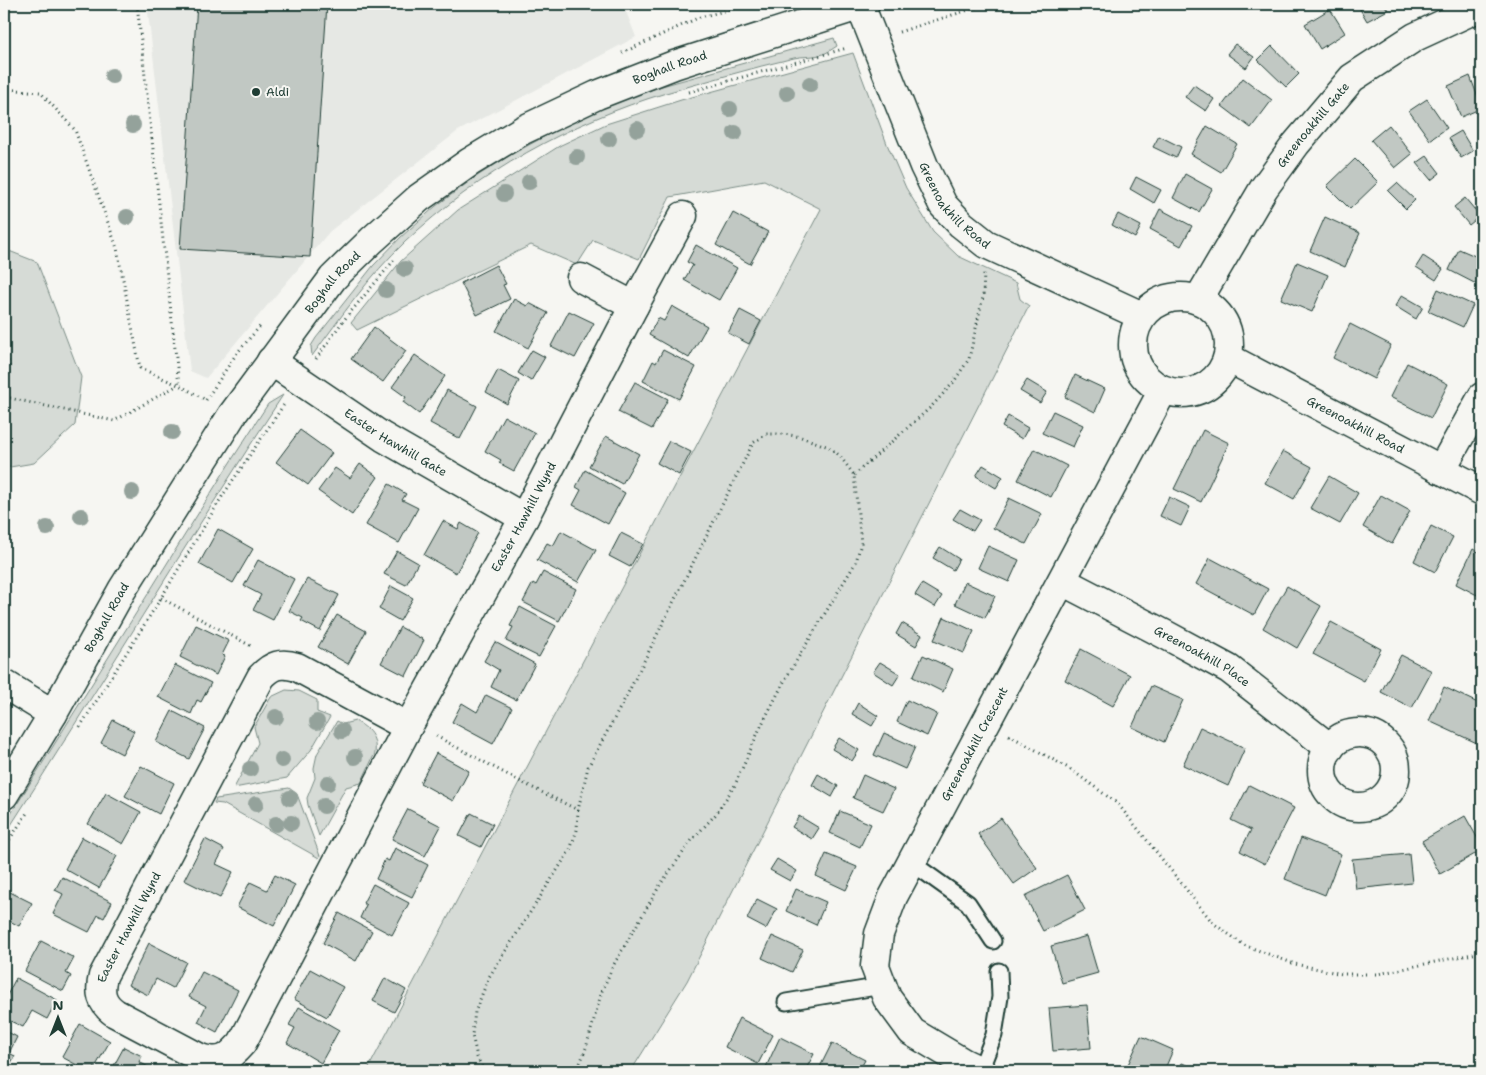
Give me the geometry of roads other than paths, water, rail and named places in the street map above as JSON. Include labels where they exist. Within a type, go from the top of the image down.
[{"type":"street","name":"Greenoakhill Road","points":[[862,4],[874,40],[924,166],[943,205],[960,224],[986,244],[1142,316]]},
{"type":"street","name":"Boghall Road","points":[[4,795],[53,714],[122,590],[232,415],[333,278],[372,240],[419,198],[470,162],[522,130],[597,95],[674,65],[862,4]]},
{"type":"street","name":"Greenoakhill Gate","points":[[1198,300],[1264,188],[1296,144],[1352,78],[1415,37],[1482,6]]},
{"type":"street","name":"Easter Hawhill Wynd","points":[[409,725],[297,667],[287,664],[276,665],[268,669],[261,676],[103,976],[100,986],[106,1007],[200,1058],[211,1061],[223,1060],[231,1055],[242,1043],[409,725],[524,518],[683,216]]},
{"type":"street","points":[[581,278],[634,306]]},
{"type":"street","points":[[1175,297],[1198,300],[1213,308],[1225,325],[1229,338],[1228,358],[1220,375],[1203,389],[1183,394],[1163,390],[1142,375],[1134,358],[1133,338],[1142,316],[1154,305],[1175,297]]},
{"type":"street","name":"Greenoakhill Road","points":[[1228,358],[1482,492]]},
{"type":"street","name":"Easter Hawhill Gate","points":[[271,361],[383,437],[524,518]]},
{"type":"street","name":"Greenoakhill Crescent","points":[[981,1071],[912,1032],[887,998],[875,966],[879,934],[893,897],[1163,390]]},
{"type":"street","points":[[1441,470],[1482,397]]},
{"type":"street","name":"Greenoakhill Place","points":[[1062,581],[1229,669],[1330,748]]},
{"type":"street","points":[[4,684],[53,714]]},
{"type":"lane","points":[[912,863],[968,903],[993,941]]},
{"type":"lane","points":[[981,1071],[994,1035],[1000,997],[999,972]]},
{"type":"lane","points":[[786,1002],[882,986]]},
{"type":"place","name":"Aldi","points":[[256,92]]}]
